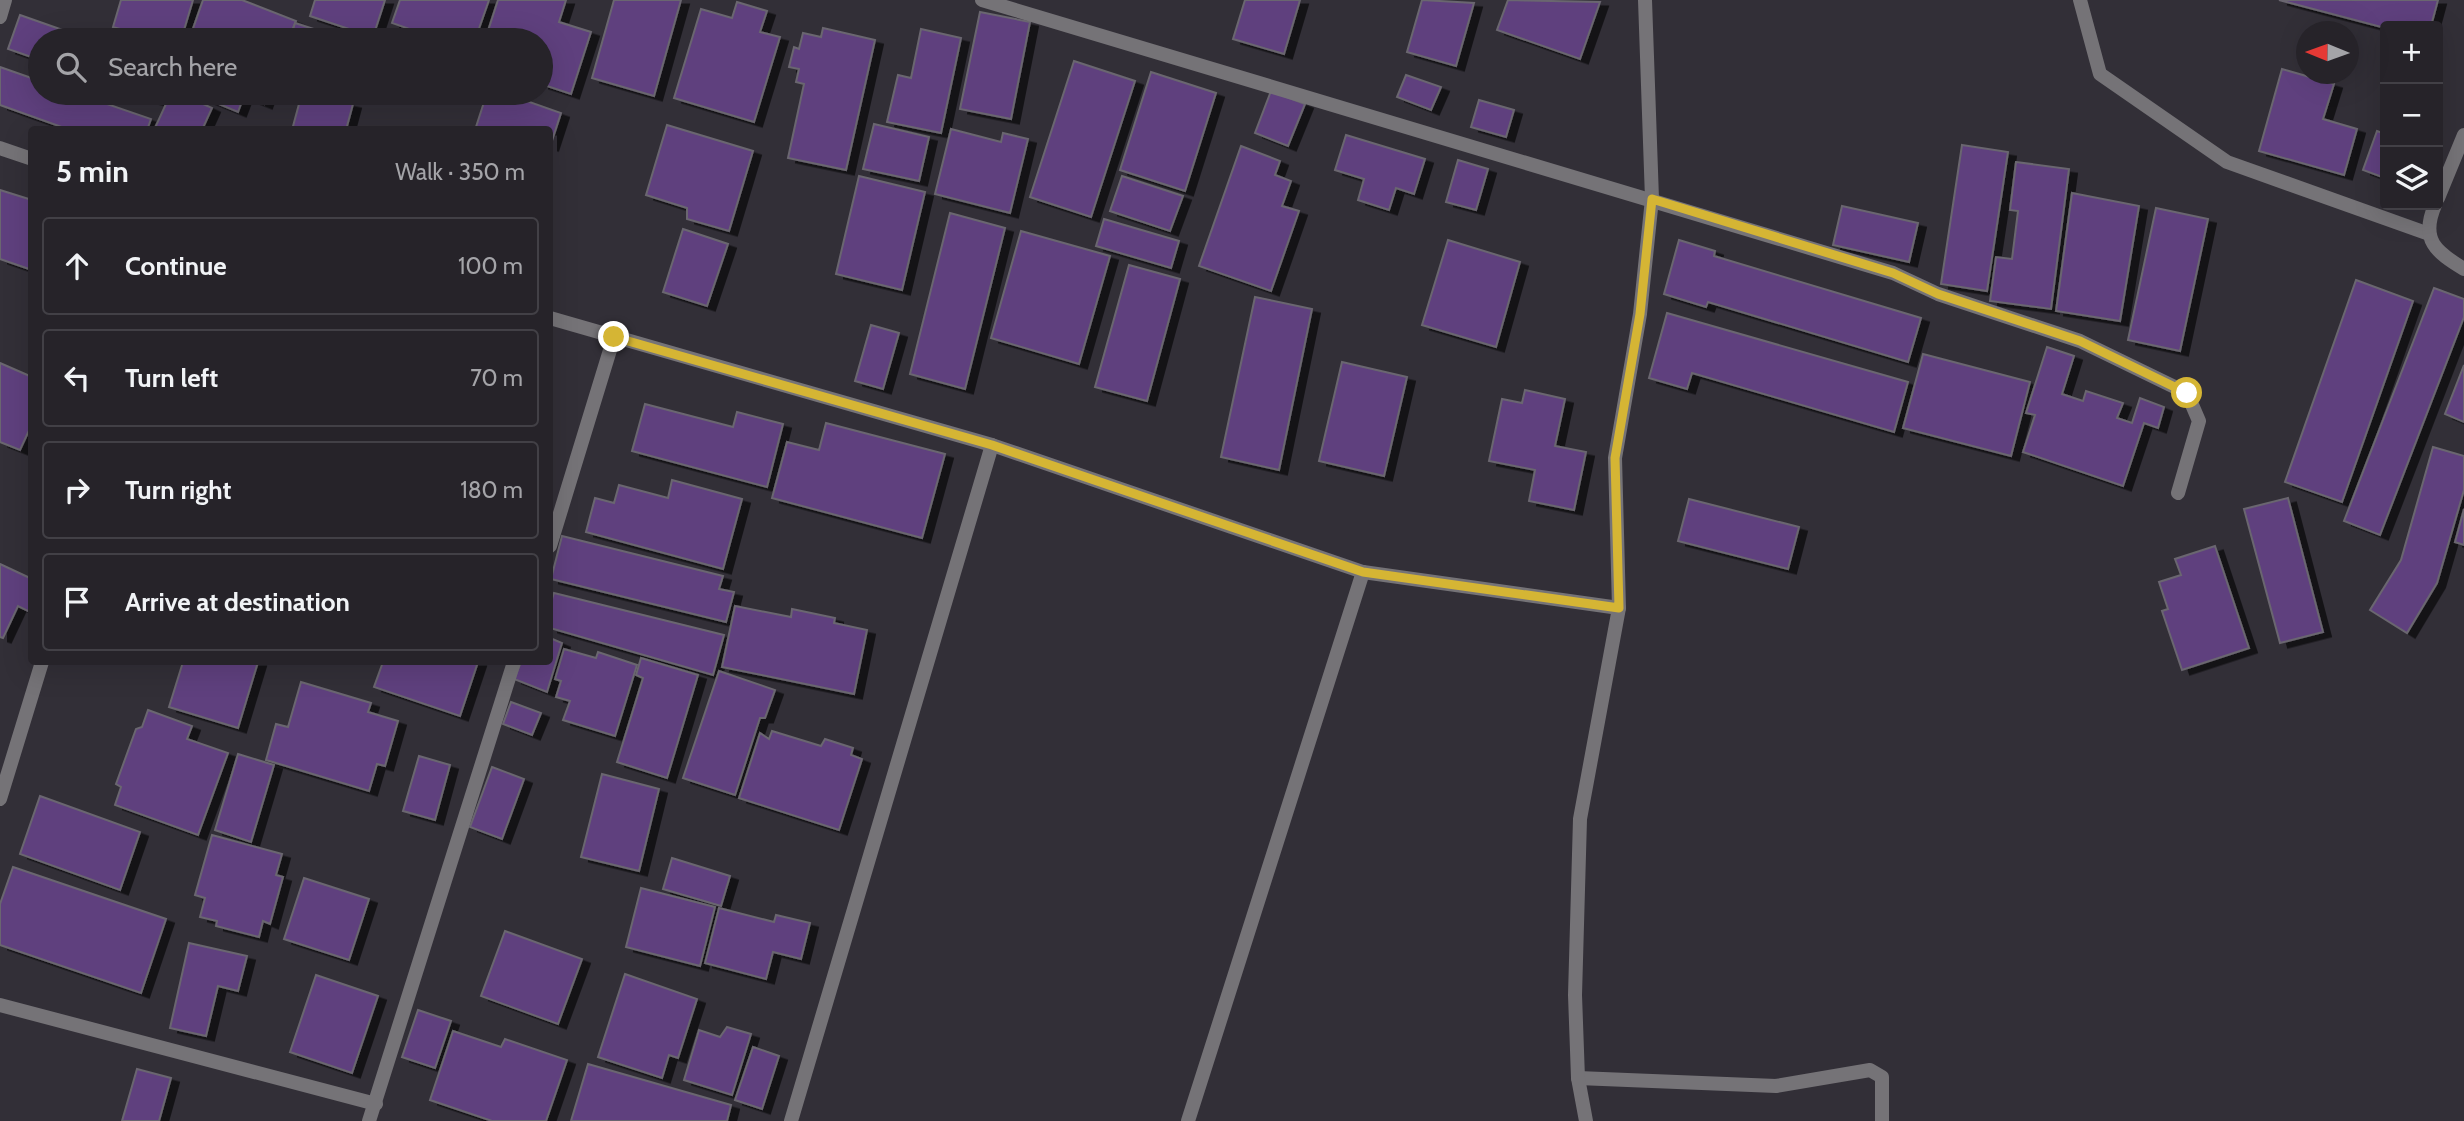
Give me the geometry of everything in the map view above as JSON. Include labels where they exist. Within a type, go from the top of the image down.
[{"type":"street","points":[[0,17],[5,0]]},
{"type":"street","points":[[982,0],[1893,273],[1938,294],[2080,341],[2187,393],[2199,421],[2178,493]]},
{"type":"street","points":[[1586,1121],[1578,1078],[1574,958],[1580,819],[1619,608],[1615,458],[1640,314],[1652,199],[1645,0]]},
{"type":"street","points":[[2080,0],[2100,74],[2227,162],[2429,234]]},
{"type":"street","points":[[2443,186],[2464,135]]},
{"type":"street","points":[[0,148],[28,158]]},
{"type":"street","points":[[2434,210],[2429,234],[2437,252],[2464,269]]},
{"type":"street","points":[[553,319],[992,445],[1363,572],[1619,608]]},
{"type":"street","points":[[553,536],[614,337]]},
{"type":"street","points":[[792,1121],[992,445]]},
{"type":"street","points":[[1188,1121],[1363,572]]},
{"type":"street","points":[[0,799],[41,665]]},
{"type":"street","points":[[369,1121],[513,665]]},
{"type":"street","points":[[0,1005],[376,1104]]},
{"type":"street","points":[[1578,1078],[1776,1086],[1870,1070],[1882,1077],[1882,1121]]},
{"type":"building","points":[[121,0],[193,0],[185,28],[113,27]]},
{"type":"building","points":[[203,0],[242,0],[296,21],[293,28],[193,28]]},
{"type":"building","points":[[315,0],[385,0],[376,28],[346,28],[310,16]]},
{"type":"building","points":[[400,0],[489,0],[479,28],[406,28],[392,23]]},
{"type":"building","points":[[498,0],[566,0],[559,22],[591,32],[571,94],[553,88],[553,28],[489,28]]},
{"type":"building","points":[[614,0],[681,0],[654,96],[592,78]]},
{"type":"building","points":[[1245,0],[1300,0],[1284,54],[1233,39]]},
{"type":"building","points":[[1422,0],[1474,3],[1456,66],[1407,52]]},
{"type":"building","points":[[1508,0],[1600,2],[1580,59],[1497,30]]},
{"type":"building","points":[[2279,0],[2438,0],[2432,21],[2380,21],[2380,27]]},
{"type":"building","points":[[737,2],[767,11],[760,32],[780,37],[754,122],[674,98],[701,9],[732,18]]},
{"type":"building","points":[[980,12],[1030,22],[1011,119],[960,109]]},
{"type":"building","points":[[20,15],[57,28],[28,28],[28,56],[8,49]]},
{"type":"building","points":[[295,23],[311,28],[294,28]]},
{"type":"building","points":[[823,28],[875,40],[846,170],[788,158],[804,84],[796,82],[799,69],[789,67],[794,47],[799,49],[803,33],[821,37]]},
{"type":"building","points":[[921,29],[961,38],[941,133],[887,122],[898,75],[911,78]]},
{"type":"building","points":[[1074,61],[1135,81],[1091,217],[1030,197]]},
{"type":"building","points":[[0,67],[28,77],[28,105],[110,105],[151,119],[148,126],[59,126],[0,105]]},
{"type":"building","points":[[2282,69],[2296,73],[2296,84],[2334,84],[2323,119],[2357,129],[2344,175],[2259,151]]},
{"type":"building","points":[[1151,72],[1216,93],[1185,191],[1120,170]]},
{"type":"building","points":[[1406,75],[1441,87],[1431,110],[1397,97]]},
{"type":"building","points":[[1271,91],[1305,104],[1288,146],[1255,133]]},
{"type":"building","points":[[1479,100],[1514,110],[1506,137],[1471,127]]},
{"type":"building","points":[[165,105],[205,105],[212,108],[204,126],[156,126]]},
{"type":"building","points":[[221,105],[241,105],[238,112]]},
{"type":"building","points":[[299,105],[353,105],[347,126],[293,126]]},
{"type":"building","points":[[483,105],[538,105],[561,113],[553,138],[553,126],[476,126]]},
{"type":"building","points":[[874,124],[929,137],[919,181],[863,169]]},
{"type":"building","points":[[667,125],[753,151],[729,231],[687,219],[687,208],[646,195]]},
{"type":"building","points":[[951,129],[1001,142],[1003,133],[1028,139],[1010,213],[935,194]]},
{"type":"building","points":[[2377,131],[2380,132],[2380,176],[2363,170]]},
{"type":"building","points":[[1346,135],[1425,159],[1414,194],[1396,188],[1389,210],[1358,200],[1364,179],[1335,170]]},
{"type":"building","points":[[1962,145],[2008,152],[1987,291],[1941,284]]},
{"type":"building","points":[[1241,146],[1280,161],[1275,175],[1291,181],[1282,206],[1299,211],[1271,291],[1199,266]]},
{"type":"building","points":[[1458,160],[1488,169],[1476,210],[1446,202]]},
{"type":"building","points":[[2016,162],[2069,169],[2051,309],[1990,301],[1996,257],[2012,259],[2018,211],[2010,210]]},
{"type":"building","points":[[859,176],[925,192],[902,290],[836,274]]},
{"type":"building","points":[[1122,176],[1183,196],[1170,231],[1110,211]]},
{"type":"building","points":[[0,190],[28,199],[28,269],[0,259]]},
{"type":"building","points":[[2072,193],[2139,206],[2120,321],[2056,311]]},
{"type":"building","points":[[1842,206],[1918,223],[1909,262],[1833,245]]},
{"type":"building","points":[[2156,208],[2208,219],[2180,351],[2128,340]]},
{"type":"building","points":[[950,213],[1005,228],[965,389],[910,374]]},
{"type":"building","points":[[1104,219],[1179,241],[1171,268],[1096,246]]},
{"type":"building","points":[[683,229],[728,244],[707,306],[663,292]]},
{"type":"building","points":[[1021,231],[1110,256],[1079,364],[991,338]]},
{"type":"building","points":[[1448,240],[1520,262],[1496,347],[1422,325]]},
{"type":"building","points":[[1679,240],[1715,251],[1714,256],[1921,318],[1908,362],[1708,302],[1706,307],[1664,294]]},
{"type":"building","points":[[1129,265],[1180,279],[1147,401],[1095,387]]},
{"type":"building","points":[[2356,280],[2413,301],[2342,502],[2285,482]]},
{"type":"building","points":[[2434,288],[2464,299],[2464,317],[2380,535],[2344,521]]},
{"type":"building","points":[[1255,297],[1312,309],[1279,470],[1221,457]]},
{"type":"building","points":[[1667,313],[1908,382],[1894,432],[1692,373],[1687,389],[1649,378]]},
{"type":"building","points":[[871,325],[899,333],[883,389],[855,381]]},
{"type":"building","points":[[2047,347],[2074,356],[2062,394],[2083,401],[2086,391],[2123,403],[2117,418],[2132,423],[2140,398],[2164,407],[2158,428],[2144,423],[2123,486],[2023,452],[2035,415],[2026,413]]},
{"type":"building","points":[[1923,354],[2030,382],[2011,456],[1903,428]]},
{"type":"building","points":[[1342,362],[1407,377],[1384,476],[1319,461]]},
{"type":"building","points":[[0,363],[28,375],[28,433],[20,450],[0,442]]},
{"type":"building","points":[[2464,365],[2464,422],[2445,414]]},
{"type":"building","points":[[1525,390],[1565,399],[1555,446],[1586,452],[1574,510],[1529,501],[1535,470],[1489,461],[1502,399],[1522,403]]},
{"type":"building","points":[[645,404],[733,427],[737,412],[783,424],[767,487],[632,451]]},
{"type":"building","points":[[826,423],[945,454],[922,538],[772,498],[787,442],[819,450]]},
{"type":"building","points":[[2433,447],[2464,456],[2464,490],[2437,583],[2407,633],[2370,610],[2401,560]]},
{"type":"building","points":[[672,480],[742,499],[723,569],[586,532],[595,498],[614,503],[619,485],[668,498]]},
{"type":"building","points":[[2288,498],[2323,632],[2280,643],[2244,509]]},
{"type":"building","points":[[1689,499],[1799,527],[1788,569],[1678,541]]},
{"type":"building","points":[[2464,509],[2464,545],[2455,542]]},
{"type":"building","points":[[562,536],[723,576],[719,589],[734,592],[726,622],[553,579]]},
{"type":"building","points":[[2215,546],[2249,648],[2182,670],[2162,611],[2168,609],[2159,582],[2181,575],[2175,559]]},
{"type":"building","points":[[0,564],[28,577],[28,611],[18,606],[3,638],[0,637]]},
{"type":"building","points":[[554,593],[724,635],[713,675],[553,629]]},
{"type":"building","points":[[735,606],[791,617],[792,609],[835,618],[834,623],[867,630],[854,694],[722,667]]},
{"type":"building","points":[[553,639],[562,643],[547,692],[514,679],[520,665],[553,665]]},
{"type":"building","points":[[564,649],[596,658],[598,652],[637,665],[615,736],[563,720],[570,701],[556,697],[561,681],[555,679]]},
{"type":"building","points":[[641,658],[698,675],[667,778],[617,762],[643,678],[636,675]]},
{"type":"building","points":[[182,665],[257,665],[238,728],[169,707]]},
{"type":"building","points":[[382,665],[477,665],[460,716],[374,687]]},
{"type":"building","points":[[719,671],[775,690],[765,718],[760,718],[735,795],[683,778]]},
{"type":"building","points":[[301,682],[371,703],[368,712],[398,721],[385,766],[377,764],[369,791],[266,760],[276,724],[288,727]]},
{"type":"building","points":[[511,702],[541,713],[532,735],[503,724]]},
{"type":"building","points":[[148,710],[192,726],[187,739],[228,753],[198,835],[115,805],[121,787],[116,784],[136,729],[142,727]]},
{"type":"building","points":[[772,731],[821,746],[825,739],[853,748],[851,755],[862,759],[839,830],[739,798],[760,733],[769,739]]},
{"type":"building","points":[[238,754],[274,765],[251,842],[215,830]]},
{"type":"building","points":[[419,756],[450,765],[435,820],[403,811]]},
{"type":"building","points":[[492,767],[524,779],[502,839],[470,827]]},
{"type":"building","points":[[602,774],[659,789],[639,871],[581,857]]},
{"type":"building","points":[[40,796],[140,832],[120,890],[20,854]]},
{"type":"building","points":[[212,835],[282,854],[276,875],[283,877],[270,924],[263,921],[259,937],[216,926],[217,921],[200,917],[205,898],[195,895]]},
{"type":"building","points":[[672,858],[730,876],[721,906],[663,889]]},
{"type":"building","points":[[13,867],[166,919],[141,993],[0,945],[0,904]]},
{"type":"building","points":[[304,878],[369,899],[349,960],[284,939]]},
{"type":"building","points":[[641,888],[715,907],[700,966],[626,947]]},
{"type":"building","points":[[719,908],[774,922],[776,915],[810,923],[801,959],[773,952],[766,979],[705,963]]},
{"type":"building","points":[[505,931],[582,959],[558,1024],[481,996]]},
{"type":"building","points":[[189,943],[247,956],[238,991],[218,986],[206,1036],[170,1028]]},
{"type":"building","points":[[625,974],[697,999],[678,1058],[669,1055],[662,1078],[598,1057]]},
{"type":"building","points":[[316,975],[378,996],[352,1073],[290,1052]]},
{"type":"building","points":[[418,1010],[451,1021],[435,1068],[402,1057]]},
{"type":"building","points":[[727,1027],[751,1034],[732,1095],[684,1080],[699,1030],[720,1037]]},
{"type":"building","points":[[453,1031],[501,1047],[505,1039],[567,1060],[546,1121],[492,1121],[430,1100]]},
{"type":"building","points":[[753,1047],[779,1056],[762,1109],[735,1100]]},
{"type":"building","points":[[588,1064],[731,1105],[727,1121],[571,1121]]},
{"type":"building","points":[[137,1069],[171,1078],[159,1121],[122,1121]]},
{"type":"route","points":[[614,337],[992,445],[1363,572],[1619,608],[1615,458],[1640,314],[1652,199],[1893,273],[1938,294],[2080,341],[2187,393]]}]
